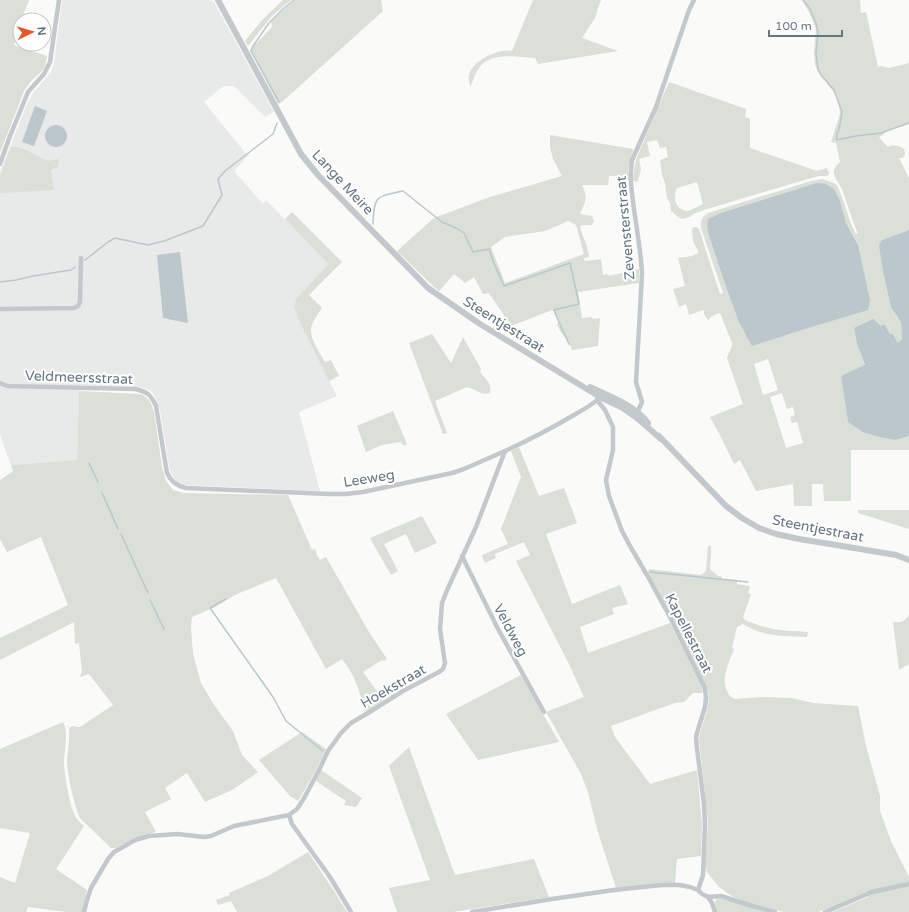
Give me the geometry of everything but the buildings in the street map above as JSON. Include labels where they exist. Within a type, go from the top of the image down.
[{"type":"street","points":[[0,164],[28,92],[44,74],[50,62],[59,0]]},
{"type":"street","name":"Lange Meire","points":[[218,0],[301,154],[318,175],[422,282],[440,297]]},
{"type":"street","name":"Zevensterstraat","points":[[636,414],[642,402],[636,382],[642,274],[631,186],[631,167],[632,160],[659,101],[689,10],[694,0]]},
{"type":"street","points":[[0,309],[74,308],[78,306],[80,302],[81,258]]},
{"type":"street","name":"Steentjestraat","points":[[440,297],[480,324],[600,397],[625,404],[645,420],[661,439],[726,506],[759,528],[776,534],[799,539],[896,555],[909,560]]},
{"type":"street","name":"Veldmeersstraat","points":[[0,383],[7,386],[144,391],[152,396],[156,406],[170,479],[180,487],[230,490]]},
{"type":"street","points":[[505,451],[559,424],[600,397]]},
{"type":"street","name":"Kapellestraat","points":[[600,397],[613,427],[613,450],[606,480],[620,524],[630,546],[670,617],[705,688],[705,707],[696,738],[705,824],[703,875],[698,890]]},
{"type":"street","name":"Leeweg","points":[[230,490],[329,494],[363,492],[452,473],[505,451]]},
{"type":"street","name":"Hoekstraat","points":[[289,815],[297,809],[303,800],[328,751],[341,733],[352,723],[403,691],[443,669],[445,663],[440,629],[442,603],[476,527],[505,451]]},
{"type":"street","name":"Veldweg","points":[[462,556],[497,627],[544,712]]},
{"type":"street","points":[[84,912],[91,888],[108,859],[114,852],[135,840],[142,837],[177,834],[204,837],[211,836],[234,826],[289,815],[292,824],[330,877],[351,912]]},
{"type":"street","points":[[825,912],[872,892],[909,884]]},
{"type":"street","points":[[472,912],[614,890],[662,885],[680,885],[698,890],[708,897],[715,912]]},
{"type":"street","points":[[708,897],[722,896],[775,912]]},
{"type":"shaded area","points":[[0,0],[29,0],[24,12],[12,12],[12,52],[35,52],[47,56],[45,66],[42,71],[32,80],[24,91],[0,153]]},
{"type":"shaded area","points":[[62,0],[208,0],[214,2],[274,112],[265,117],[234,86],[225,86],[221,88],[204,102],[248,156],[234,171],[263,204],[266,200],[328,264],[296,299],[294,307],[301,325],[337,396],[299,412],[320,491],[184,485],[177,482],[170,472],[160,410],[155,397],[151,391],[131,386],[79,385],[77,460],[11,465],[0,435],[0,172],[26,106],[33,93],[51,72],[54,64]]},
{"type":"shaded area","points":[[283,0],[291,0],[272,16],[248,46],[245,41],[262,20]]},
{"type":"shaded area","points":[[295,0],[381,0],[383,11],[278,104],[250,50],[272,27],[271,21]]},
{"type":"shaded area","points":[[533,0],[601,0],[595,18],[582,38],[618,51],[538,64],[535,58],[513,56],[497,57],[490,59],[479,68],[470,88],[469,75],[471,70],[480,60],[500,52],[512,51]]},
{"type":"shaded area","points":[[802,0],[860,0],[861,13],[866,12],[878,67],[881,66],[889,68],[909,63],[909,124],[885,132],[879,137],[888,147],[896,146],[904,149],[905,154],[903,158],[899,158],[909,178],[909,230],[882,240],[883,271],[891,308],[901,323],[902,339],[897,342],[883,324],[881,327],[854,328],[857,344],[865,366],[841,376],[848,422],[896,440],[909,436],[909,450],[851,450],[851,501],[824,501],[823,484],[812,484],[812,506],[794,506],[793,484],[756,491],[740,460],[734,464],[710,417],[743,404],[727,358],[732,343],[720,313],[714,315],[708,320],[704,314],[704,310],[689,315],[686,304],[679,307],[673,289],[685,286],[678,258],[692,256],[698,253],[693,240],[692,232],[694,227],[697,227],[699,229],[720,294],[723,293],[701,228],[701,221],[708,213],[811,181],[823,179],[836,184],[842,196],[850,222],[856,234],[858,233],[842,189],[834,174],[834,170],[840,162],[836,143],[831,142],[840,114],[839,106],[837,96],[818,72],[815,65],[814,52],[816,29]],"holes":[[[840,201],[846,223],[858,245],[738,320],[708,233],[707,226]],[[768,359],[778,390],[763,395],[754,364]],[[782,393],[787,409],[793,407],[795,415],[790,417],[792,423],[797,422],[803,443],[786,448],[770,397]]]},
{"type":"shaded area","points":[[669,82],[746,109],[745,117],[750,119],[750,148],[817,171],[827,168],[829,173],[828,176],[819,176],[784,186],[704,210],[682,219],[671,211],[670,203],[667,198],[660,160],[668,157],[666,147],[660,148],[657,140],[647,142],[650,156],[639,159],[641,169],[638,181],[636,182],[633,180],[637,157]],"holes":[[[697,182],[703,204],[688,211],[681,209],[677,205],[675,199],[677,188]]]},
{"type":"shaded area","points":[[35,106],[47,111],[34,146],[22,142]]},
{"type":"shaded area","points":[[56,125],[64,128],[67,136],[64,144],[56,147],[48,144],[45,136],[48,128]]},
{"type":"shaded area","points":[[550,135],[633,149],[628,169],[629,180],[618,180],[618,176],[609,176],[608,185],[582,185],[586,197],[580,214],[592,216],[594,222],[591,225],[582,225],[580,227],[587,245],[589,257],[584,258],[584,260],[601,259],[603,275],[608,274],[609,276],[639,269],[639,283],[578,292],[582,318],[600,318],[598,346],[572,350],[571,346],[558,328],[557,324],[559,322],[557,316],[552,310],[511,326],[489,293],[483,294],[474,277],[465,283],[454,274],[439,291],[397,251],[434,218],[490,197],[562,176],[553,159],[550,147]],"holes":[[[568,221],[576,225],[584,254],[505,283],[491,247],[505,237],[545,231]]]},
{"type":"shaded area","points":[[11,147],[19,147],[48,161],[59,159],[58,167],[51,170],[54,190],[0,193],[0,176]]},
{"type":"shaded area","points":[[817,183],[826,184],[834,189],[840,201],[846,223],[858,245],[870,300],[868,310],[752,346],[738,320],[726,287],[708,233],[708,219],[721,213]]},
{"type":"shaded area","points":[[292,212],[342,262],[309,295],[322,308],[312,324],[312,338],[325,362],[331,360],[339,376],[329,381],[301,325],[294,307],[296,299],[328,264],[285,219]]},
{"type":"shaded area","points":[[909,230],[909,436],[896,440],[863,432],[848,422],[841,376],[865,365],[857,344],[854,328],[873,319],[881,326],[884,324],[890,334],[893,334],[897,342],[902,339],[901,323],[891,308],[879,245],[882,240]]},
{"type":"shaded area","points":[[180,252],[188,323],[163,318],[157,255]]},
{"type":"shaded area","points":[[432,334],[451,363],[463,337],[481,369],[480,372],[490,387],[490,393],[487,394],[467,387],[435,401],[447,433],[443,434],[409,343]]},
{"type":"shaded area","points":[[79,391],[141,394],[148,400],[154,412],[162,467],[166,481],[173,490],[184,493],[288,495],[312,550],[315,549],[320,560],[326,557],[369,632],[387,659],[384,661],[382,660],[363,672],[376,690],[380,692],[385,699],[365,712],[356,684],[347,665],[342,659],[326,669],[276,578],[237,594],[215,607],[192,617],[191,627],[193,654],[201,683],[214,705],[233,731],[242,755],[258,772],[232,790],[205,802],[187,773],[165,788],[171,799],[145,812],[156,832],[134,838],[116,848],[111,848],[80,818],[75,805],[67,765],[69,728],[73,726],[80,727],[113,705],[89,674],[80,677],[82,671],[79,643],[75,644],[74,622],[0,660],[0,638],[68,605],[41,537],[7,552],[0,539],[0,480],[13,471],[11,465],[77,460]]},
{"type":"shaded area","points":[[393,411],[407,444],[405,446],[401,442],[382,445],[366,452],[357,426]]},
{"type":"shaded area","points":[[519,447],[539,496],[564,488],[577,523],[546,534],[572,604],[620,585],[628,604],[612,608],[614,614],[580,627],[588,653],[670,623],[702,686],[702,693],[693,693],[684,702],[675,703],[611,726],[615,737],[650,784],[697,770],[702,825],[701,856],[677,859],[675,883],[616,888],[597,829],[588,792],[581,774],[546,712],[584,697],[568,662],[516,561],[530,555],[524,542],[495,554],[496,558],[485,563],[482,555],[508,544],[501,529],[521,477],[511,451]]},
{"type":"shaded area","points":[[858,510],[909,510],[909,529],[858,513]]},
{"type":"shaded area","points":[[422,516],[437,543],[415,553],[406,534],[384,544],[398,571],[391,575],[370,538]]},
{"type":"shaded area","points":[[708,546],[711,546],[710,569],[723,579],[737,580],[737,584],[750,586],[748,593],[751,594],[743,617],[745,619],[760,626],[773,629],[808,632],[807,637],[782,636],[766,634],[743,624],[737,627],[732,648],[734,649],[725,676],[726,688],[729,695],[735,699],[761,697],[792,698],[813,703],[858,706],[866,746],[880,796],[880,811],[891,841],[909,877],[909,912],[832,912],[868,897],[866,892],[818,912],[784,912],[745,902],[733,897],[719,887],[707,872],[705,866],[708,822],[699,739],[707,709],[709,697],[708,690],[678,628],[648,573],[649,569],[701,575],[706,571]]},
{"type":"shaded area","points":[[909,615],[909,664],[899,670],[893,622],[902,622]]},
{"type":"shaded area","points":[[521,675],[559,742],[478,760],[446,714]]},
{"type":"shaded area","points":[[63,722],[66,731],[64,762],[68,792],[74,814],[84,826],[56,869],[87,890],[82,912],[66,912],[28,907],[26,912],[0,912],[0,877],[15,883],[30,833],[0,828],[0,749]]},
{"type":"shaded area","points":[[302,732],[326,749],[315,772],[298,801],[290,796],[259,760]]},
{"type":"shaded area","points":[[409,747],[455,875],[534,859],[549,897],[453,912],[397,912],[389,888],[430,880],[389,766]]},
{"type":"shaded area","points":[[321,770],[362,798],[356,807],[344,805],[346,801],[316,781]]},
{"type":"shaded area","points":[[308,852],[347,912],[237,912],[231,901],[218,905],[216,900],[230,895],[229,893],[268,876]]},
{"type":"shaded area","points":[[717,899],[723,899],[768,912],[717,912],[715,901]]},
{"type":"waterway","points":[[279,102],[251,51],[269,23],[294,0]]},
{"type":"waterway","points":[[803,0],[810,9],[818,32],[816,54],[818,69],[821,75],[834,90],[842,112],[839,130],[837,133],[837,140],[881,133],[909,123]]},
{"type":"waterway","points":[[85,260],[115,238],[148,245],[164,241],[203,226],[222,195],[218,179],[225,171],[273,134],[277,123]]},
{"type":"waterway","points":[[373,224],[374,207],[378,199],[382,196],[403,191],[442,222],[464,233],[473,252],[489,249],[504,286],[570,263],[579,304],[554,310],[569,344]]},
{"type":"waterway","points":[[0,282],[71,270],[75,267]]},
{"type":"waterway","points":[[89,463],[98,482]]},
{"type":"waterway","points":[[102,493],[118,529]]},
{"type":"waterway","points":[[121,534],[148,593]]},
{"type":"waterway","points":[[650,572],[748,582]]},
{"type":"waterway","points":[[226,599],[210,608],[273,697],[286,721],[323,751]]},
{"type":"waterway","points":[[150,600],[164,629]]}]
